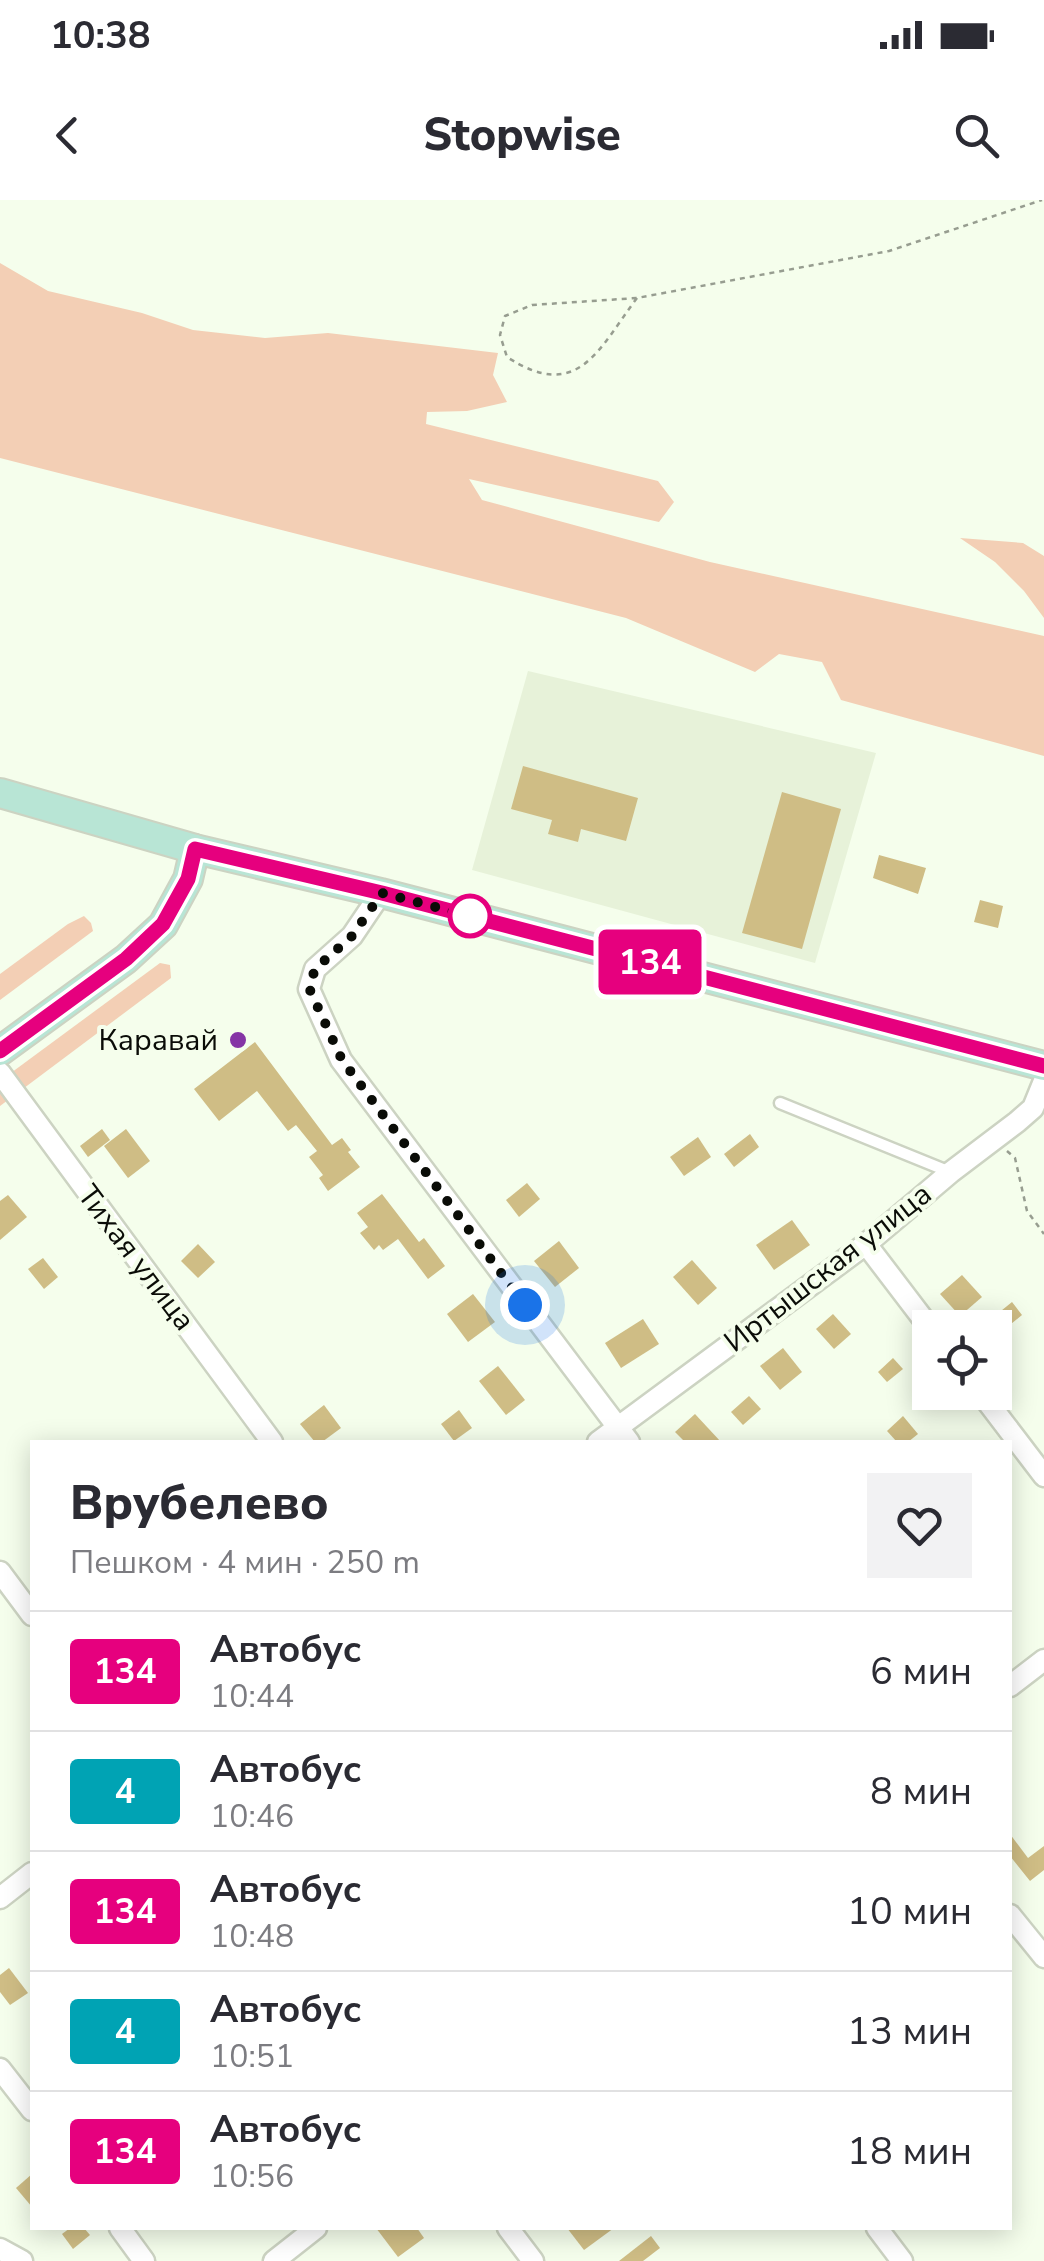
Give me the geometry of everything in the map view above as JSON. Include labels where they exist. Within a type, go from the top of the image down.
[{"type":"street","points":[[0,793],[195,849],[382,893],[1044,1066]]},
{"type":"street","points":[[0,1051],[126,959],[163,924],[188,879],[195,849]]},
{"type":"street","points":[[382,893],[352,936],[315,969],[309,988],[342,1060],[623,1435]]},
{"type":"street","name":"Тихая улица","points":[[0,1072],[271,1440]]},
{"type":"street","name":"Иртышская улица","points":[[623,1435],[1033,1108],[1044,1081]]},
{"type":"street","points":[[866,1244],[916,1310]]},
{"type":"street","points":[[994,1410],[1044,1476]]},
{"type":"street","points":[[0,1572],[30,1613]]},
{"type":"street","points":[[1012,1684],[1044,1660]]},
{"type":"street","points":[[0,1898],[30,1875]]},
{"type":"street","points":[[1012,1917],[1044,1957]]},
{"type":"street","points":[[0,2068],[30,2107]]},
{"type":"street","points":[[121,2230],[144,2261]]},
{"type":"street","points":[[274,2261],[313,2230]]},
{"type":"street","points":[[510,2230],[533,2261]]},
{"type":"street","points":[[879,2230],[902,2261]]},
{"type":"street","points":[[0,2249],[22,2261]]},
{"type":"lane","points":[[780,1103],[950,1172]]},
{"type":"path","points":[[637,298],[601,347],[572,372],[548,377],[507,357],[500,335],[504,316],[532,305],[637,298],[890,252],[1042,200]]},
{"type":"path","points":[[996,1138],[1014,1158],[1027,1211],[1044,1234]]},
{"type":"shaded area","points":[[0,263],[48,291],[142,313],[193,330],[265,338],[328,333],[498,353],[493,375],[507,402],[467,411],[427,412],[426,424],[658,481],[674,502],[659,522],[469,479],[482,500],[710,562],[1044,636],[1044,756],[841,700],[822,662],[779,654],[755,672],[626,618],[0,458]]},
{"type":"shaded area","points":[[960,538],[1023,543],[1044,556],[1044,618],[995,562]]},
{"type":"shaded area","points":[[528,671],[876,753],[815,963],[472,870]]},
{"type":"shaded area","points":[[84,916],[93,931],[0,1000],[0,974]]},
{"type":"shaded area","points":[[160,963],[170,965],[171,978],[0,1106],[0,1081]]},
{"type":"building","points":[[523,766],[638,798],[626,841],[581,829],[578,842],[548,834],[552,820],[511,809]]},
{"type":"building","points":[[782,792],[841,809],[802,949],[742,933]]},
{"type":"building","points":[[879,855],[926,868],[918,894],[873,878]]},
{"type":"building","points":[[980,900],[1003,906],[998,928],[974,922]]},
{"type":"building","points":[[255,1042],[332,1145],[342,1138],[360,1167],[328,1191],[319,1178],[323,1175],[309,1157],[317,1151],[296,1125],[288,1131],[257,1091],[219,1121],[194,1089]]},
{"type":"building","points":[[102,1129],[110,1140],[88,1157],[80,1146]]},
{"type":"building","points":[[126,1129],[150,1161],[128,1178],[104,1146]]},
{"type":"building","points":[[750,1134],[759,1147],[734,1167],[724,1154]]},
{"type":"building","points":[[698,1137],[711,1157],[684,1176],[670,1157]]},
{"type":"building","points":[[527,1183],[540,1199],[519,1217],[506,1200]]},
{"type":"building","points":[[382,1194],[419,1242],[424,1238],[445,1266],[428,1279],[398,1239],[383,1250],[379,1245],[374,1250],[360,1233],[368,1227],[357,1213]]},
{"type":"building","points":[[8,1195],[27,1217],[0,1240],[0,1201]]},
{"type":"building","points":[[792,1220],[810,1245],[774,1270],[756,1245]]},
{"type":"building","points":[[559,1241],[579,1268],[555,1287],[534,1261]]},
{"type":"building","points":[[198,1244],[215,1262],[198,1278],[181,1261]]},
{"type":"building","points":[[43,1258],[58,1277],[44,1289],[28,1269]]},
{"type":"building","points":[[692,1260],[717,1288],[698,1305],[673,1277]]},
{"type":"building","points":[[962,1275],[982,1297],[967,1310],[955,1310],[940,1294]]},
{"type":"building","points":[[473,1294],[495,1322],[468,1342],[447,1314]]},
{"type":"building","points":[[1012,1302],[1022,1315],[1012,1323],[1012,1310],[1002,1310]]},
{"type":"building","points":[[833,1314],[851,1334],[834,1349],[816,1329]]},
{"type":"building","points":[[643,1319],[659,1344],[621,1368],[605,1343]]},
{"type":"building","points":[[783,1348],[802,1372],[780,1390],[760,1366]]},
{"type":"building","points":[[893,1358],[903,1369],[887,1382],[878,1372]]},
{"type":"building","points":[[498,1366],[525,1400],[506,1415],[479,1381]]},
{"type":"building","points":[[749,1396],[761,1409],[743,1425],[731,1412]]},
{"type":"building","points":[[324,1405],[341,1428],[325,1440],[313,1440],[300,1424]]},
{"type":"building","points":[[459,1410],[472,1428],[453,1440],[441,1424]]},
{"type":"building","points":[[695,1414],[719,1440],[683,1440],[675,1432]]},
{"type":"building","points":[[903,1416],[918,1434],[910,1440],[895,1440],[887,1431]]},
{"type":"building","points":[[1012,1837],[1028,1858],[1044,1846],[1044,1870],[1030,1881],[1012,1858]]},
{"type":"building","points":[[9,1968],[28,1993],[10,2005],[0,1992],[0,1975]]},
{"type":"building","points":[[30,2176],[30,2205],[16,2188]]},
{"type":"building","points":[[67,2230],[86,2230],[90,2235],[73,2249],[62,2234]]},
{"type":"building","points":[[378,2230],[418,2230],[424,2238],[398,2257]]},
{"type":"building","points":[[569,2230],[611,2230],[584,2250]]},
{"type":"building","points":[[651,2236],[660,2248],[643,2261],[619,2261]]},
{"type":"bus line","name":"134","points":[[0,1051],[126,959],[163,924],[188,879],[195,849],[382,893],[1044,1066]]},
{"type":"place","name":"Каравай","points":[[238,1040]]},
{"type":"route","points":[[470,916],[382,893],[352,936],[315,969],[309,988],[342,1060],[525,1305]]}]
